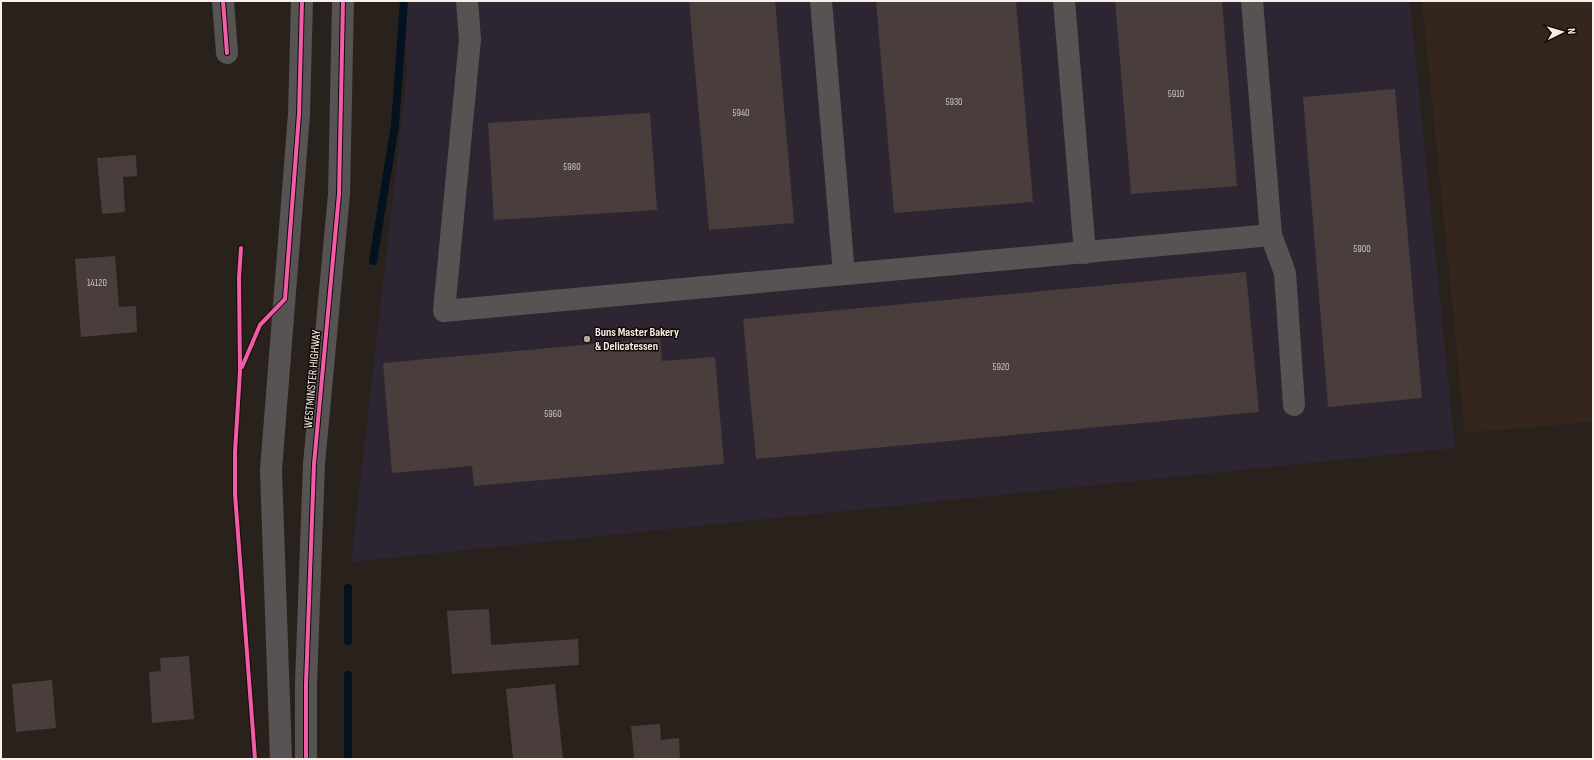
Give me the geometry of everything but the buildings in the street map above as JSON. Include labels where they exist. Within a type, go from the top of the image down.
[{"type":"street","points":[[222,1],[227,53]]},
{"type":"street","points":[[281,759],[271,470],[299,114],[302,1]]},
{"type":"street","name":"WESTMINSTER HIGHWAY","points":[[306,759],[306,684],[314,464],[339,194],[343,1]]},
{"type":"street","points":[[467,1],[470,39],[444,311],[1271,235]]},
{"type":"street","points":[[821,1],[844,274]]},
{"type":"street","points":[[1064,1],[1085,253]]},
{"type":"street","points":[[1252,1],[1271,235],[1285,273],[1294,405]]},
{"type":"shaded area","points":[[405,1],[1410,1],[1455,448],[351,562],[407,73]]},
{"type":"shaded area","points":[[1422,1],[1593,1],[1593,422],[1465,433]]},
{"type":"waterway","points":[[373,261],[395,125],[404,1]]},
{"type":"waterway","points":[[348,588],[348,641]]},
{"type":"waterway","points":[[348,675],[348,759]]},
{"type":"cycle path","points":[[223,1],[227,53]]},
{"type":"cycle path","points":[[242,367],[260,325],[285,299],[299,114],[302,1]]},
{"type":"cycle path","points":[[306,759],[306,684],[314,464],[339,194],[343,1]]},
{"type":"cycle path","points":[[241,248],[239,278],[240,371],[235,452],[235,494],[255,759]]},
{"type":"place","name":"Buns Master Bakery & Delicatessen","points":[[587,339]]}]
